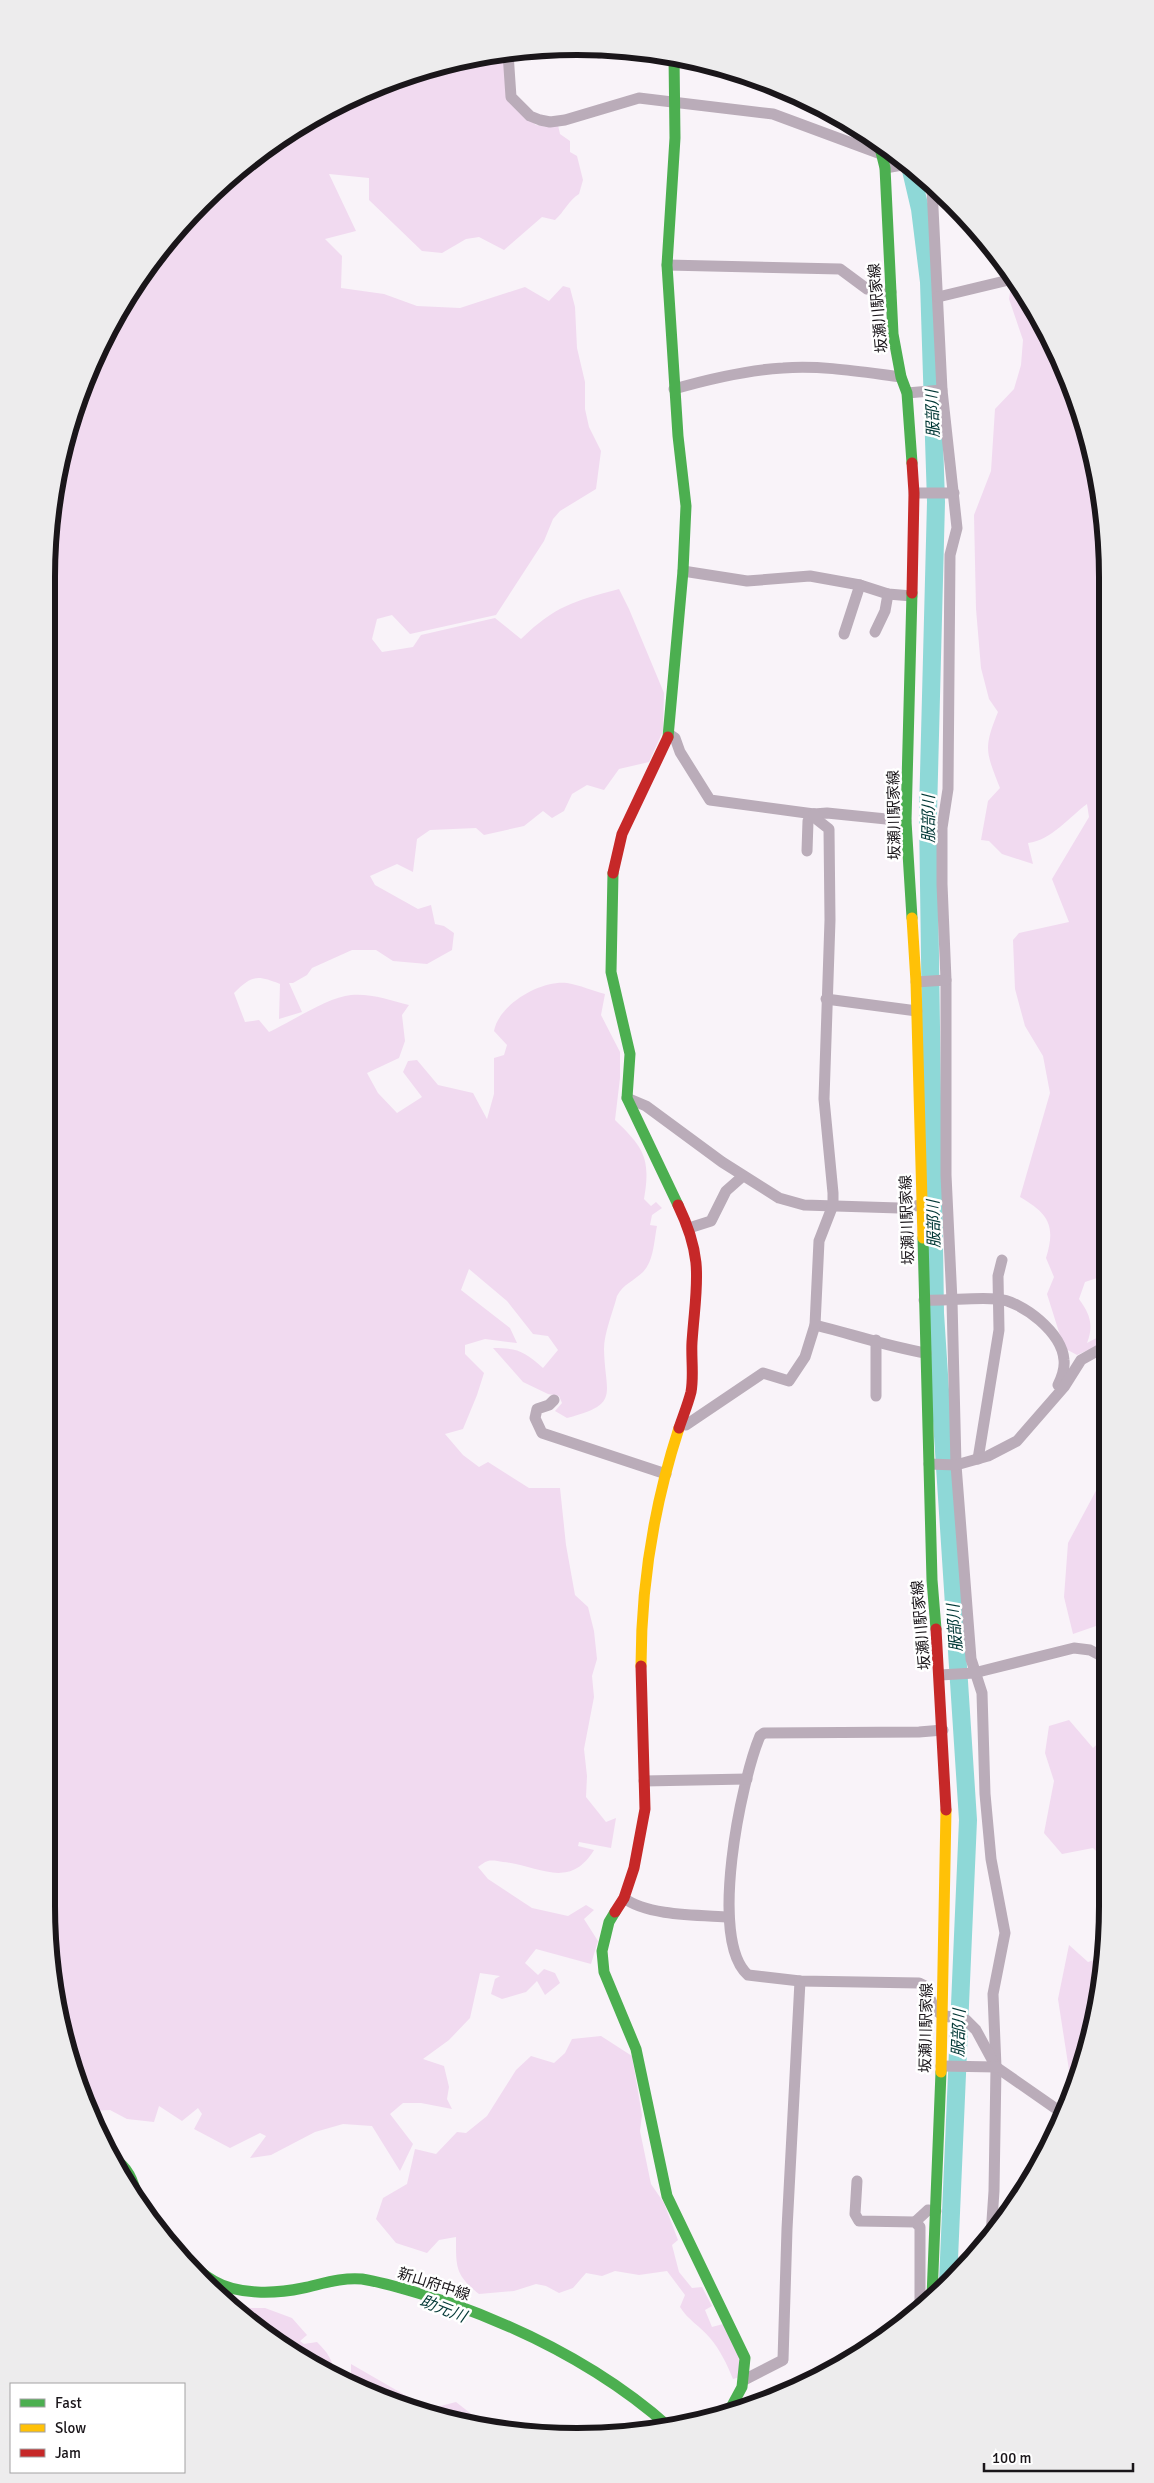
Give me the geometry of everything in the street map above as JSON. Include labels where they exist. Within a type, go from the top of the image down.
[{"type":"main road","points":[[674,64],[675,138],[667,265],[674,389],[686,506],[684,571],[669,734],[622,834],[614,862],[610,891],[611,972],[630,1054],[627,1098],[642,1135],[689,1228],[697,1259],[698,1289],[692,1342],[691,1391],[666,1474],[647,1557],[642,1622],[641,1728],[645,1809],[640,1839],[624,1898],[607,1929],[602,1951],[604,1972],[636,2049],[667,2196],[745,2358],[744,2380],[737,2403]]},
{"type":"main road","name":"坂瀬川駅家線","points":[[882,154],[889,168],[893,334],[901,377],[907,393],[918,493],[912,596],[906,820],[919,981],[917,1011],[922,1205],[927,1300],[926,1353],[932,1464],[932,1580],[944,1674],[943,1730],[946,1854],[946,2016],[932,2287]]},
{"type":"main road","points":[[123,2163],[131,2172],[133,2180]]},
{"type":"main road","name":"新山府中線","points":[[211,2277],[227,2287],[254,2290],[298,2289],[339,2279],[358,2279],[419,2292],[503,2324],[580,2360],[608,2376],[662,2421]]},
{"type":"street","points":[[509,59],[512,97],[530,116],[540,120],[550,122],[565,120],[639,98],[773,114],[872,146]]},
{"type":"street","points":[[889,168],[899,166]]},
{"type":"street","points":[[932,195],[941,390],[951,493],[957,528],[950,555],[948,789],[942,828],[946,980],[946,1175],[954,1464],[971,1659],[970,1673],[982,1693],[985,1794],[991,1859],[1005,1933],[993,1994],[996,2067],[992,2223]]},
{"type":"street","points":[[667,265],[840,270],[867,289],[891,292]]},
{"type":"street","points":[[938,297],[1006,281]]},
{"type":"street","points":[[674,389],[747,372],[784,368],[839,369],[901,377]]},
{"type":"street","points":[[907,393],[941,390]]},
{"type":"street","points":[[918,493],[951,493]]},
{"type":"street","points":[[684,571],[748,580],[810,576],[860,585],[888,594],[912,596]]},
{"type":"street","points":[[844,634],[860,585]]},
{"type":"street","points":[[876,632],[885,611],[888,594]]},
{"type":"street","points":[[669,734],[675,738],[680,752],[710,800],[814,814],[827,813],[906,820]]},
{"type":"street","points":[[807,851],[808,821],[814,814]]},
{"type":"street","points":[[682,1423],[686,1424],[764,1373],[789,1381],[805,1357],[815,1325],[819,1241],[833,1205],[824,1099],[830,920],[828,829],[815,818],[814,814]]},
{"type":"street","points":[[919,981],[946,980]]},
{"type":"street","points":[[826,999],[917,1011]]},
{"type":"street","points":[[627,1098],[646,1106],[743,1176],[779,1198],[804,1205],[898,1208],[922,1205]]},
{"type":"street","points":[[689,1228],[711,1221],[726,1191],[743,1176]]},
{"type":"street","points":[[978,1459],[1000,1330],[998,1276],[1002,1260]]},
{"type":"street","points":[[927,1300],[998,1299],[1026,1308],[1059,1342],[1064,1359],[1063,1375],[1048,1405]]},
{"type":"street","points":[[815,1325],[904,1349],[926,1353]]},
{"type":"street","points":[[876,1340],[876,1396]]},
{"type":"street","points":[[932,1464],[954,1464],[978,1459],[1017,1441],[1064,1387],[1081,1360],[1099,1350]]},
{"type":"street","points":[[554,1400],[549,1406],[537,1409],[535,1418],[542,1433],[666,1474]]},
{"type":"street","points":[[944,1674],[970,1673],[1074,1648],[1090,1650],[1099,1655]]},
{"type":"street","points":[[943,1730],[764,1733],[757,1743],[738,1813],[729,1917],[736,1955],[742,1970],[748,1975],[800,1981],[919,1983],[925,1986],[936,2011],[946,2016],[966,2020],[976,2030],[996,2067],[1057,2110]]},
{"type":"street","points":[[644,1781],[747,1779]]},
{"type":"street","points":[[624,1898],[632,1905],[679,1914],[729,1917]]},
{"type":"street","points":[[744,2380],[783,2360],[786,2229],[800,1981]]},
{"type":"street","points":[[944,2066],[996,2067]]},
{"type":"street","points":[[857,2181],[855,2214],[859,2221],[915,2222],[928,2210],[936,2210]]},
{"type":"street","points":[[915,2222],[920,2227],[920,2299]]},
{"type":"shaded area","points":[[505,60],[508,98],[536,125],[548,127],[558,125],[560,134],[570,141],[570,152],[577,156],[583,180],[579,194],[572,199],[555,220],[542,217],[504,250],[479,237],[466,239],[442,253],[422,251],[369,200],[369,178],[329,174],[356,231],[325,239],[342,256],[341,288],[384,294],[417,306],[460,308],[525,287],[549,301],[563,286],[570,288],[575,307],[577,348],[585,382],[585,409],[589,427],[601,451],[596,489],[560,511],[553,519],[544,541],[496,615],[410,634],[392,615],[377,619],[372,639],[382,652],[413,647],[421,635],[495,618],[521,639],[544,619],[566,606],[589,597],[619,589],[664,693],[663,731],[649,762],[619,769],[604,790],[587,785],[572,794],[564,811],[552,818],[543,811],[524,826],[484,835],[476,828],[430,830],[417,839],[413,872],[397,864],[370,876],[375,885],[418,909],[431,905],[435,924],[444,926],[454,933],[452,950],[427,964],[393,961],[376,950],[352,950],[312,968],[307,975],[293,983],[289,983],[302,1012],[279,1019],[280,984],[266,979],[255,978],[234,993],[245,1022],[259,1020],[269,1032],[332,1000],[351,995],[380,997],[409,1005],[402,1015],[405,1041],[399,1058],[367,1073],[378,1093],[397,1113],[422,1097],[403,1072],[408,1061],[417,1060],[438,1085],[473,1093],[487,1119],[494,1094],[494,1058],[504,1055],[507,1045],[494,1031],[498,1021],[512,1003],[545,985],[557,983],[572,984],[605,994],[601,1015],[620,1052],[620,1078],[615,1120],[639,1146],[646,1163],[644,1199],[651,1206],[656,1202],[662,1208],[652,1215],[650,1225],[657,1226],[653,1250],[647,1267],[619,1292],[609,1322],[604,1349],[606,1396],[603,1402],[596,1408],[567,1418],[555,1411],[562,1403],[559,1396],[548,1394],[523,1382],[493,1348],[515,1350],[525,1354],[543,1368],[558,1350],[548,1336],[533,1334],[507,1301],[469,1269],[461,1290],[510,1328],[517,1343],[485,1339],[465,1345],[465,1354],[484,1373],[463,1429],[445,1434],[463,1455],[479,1467],[488,1462],[529,1488],[560,1488],[566,1545],[575,1595],[588,1607],[594,1631],[597,1659],[592,1676],[594,1697],[584,1749],[587,1776],[586,1797],[606,1822],[616,1818],[611,1848],[579,1842],[578,1846],[594,1850],[574,1870],[563,1873],[493,1861],[487,1861],[478,1867],[488,1879],[532,1908],[568,1916],[586,1905],[594,1910],[584,1919],[598,1941],[591,1964],[536,1949],[525,1963],[538,1975],[544,1969],[555,1973],[560,1983],[545,1995],[537,1981],[526,1992],[502,1999],[491,1994],[495,1979],[500,1976],[480,1973],[470,2018],[449,2040],[423,2059],[444,2066],[449,2087],[447,2099],[452,2109],[421,2103],[403,2103],[390,2114],[413,2144],[400,2171],[372,2126],[343,2124],[315,2132],[271,2155],[250,2158],[266,2136],[260,2133],[230,2148],[194,2129],[202,2114],[198,2108],[182,2121],[159,2106],[154,2122],[127,2119],[110,2110],[97,2111],[73,2041],[59,1974],[55,1906],[55,577],[59,509],[65,475],[83,409],[95,377],[125,316],[163,259],[208,208],[259,163],[316,125],[346,109],[409,83],[442,73]]},
{"type":"shaded area","points":[[1011,287],[1045,346],[1071,409],[1089,475],[1098,543],[1099,1277],[1085,1282],[1079,1299],[1090,1320],[1087,1343],[1099,1337],[1099,1345],[1077,1355],[1064,1348],[1047,1294],[1054,1277],[1046,1258],[1050,1237],[1048,1222],[1038,1209],[1020,1197],[1050,1093],[1043,1056],[1025,1026],[1015,989],[1013,940],[1019,933],[1069,922],[1052,879],[1089,817],[1087,804],[1052,833],[1037,841],[1028,843],[1033,864],[1002,854],[989,841],[981,840],[988,801],[1000,788],[988,750],[990,734],[998,712],[989,699],[981,668],[976,609],[974,515],[991,471],[995,409],[1014,389],[1021,365],[1023,340],[1009,299]]},
{"type":"shaded area","points":[[1099,1485],[1099,1620],[1096,1626],[1073,1634],[1064,1597],[1068,1543]]},
{"type":"shaded area","points":[[1069,1720],[1093,1748],[1099,1742],[1099,1854],[1093,1848],[1062,1854],[1044,1833],[1054,1781],[1045,1753],[1049,1726]]},
{"type":"shaded area","points":[[1069,1945],[1088,1962],[1096,1959],[1089,2008],[1070,2077],[1058,1999]]},
{"type":"shaded area","points":[[601,2036],[632,2056],[642,2115],[640,2131],[651,2184],[664,2203],[678,2240],[672,2245],[679,2272],[692,2288],[702,2287],[712,2306],[705,2310],[712,2327],[723,2324],[739,2357],[740,2377],[733,2379],[714,2343],[680,2307],[685,2295],[667,2271],[639,2275],[615,2271],[602,2276],[586,2273],[573,2288],[559,2293],[546,2286],[536,2284],[514,2291],[479,2294],[461,2276],[456,2256],[456,2237],[439,2240],[427,2253],[396,2243],[376,2219],[383,2198],[407,2184],[415,2149],[436,2154],[457,2132],[466,2133],[487,2116],[516,2070],[531,2056],[554,2063],[565,2053],[572,2039]]},
{"type":"shaded area","points":[[241,2304],[251,2308],[265,2308],[292,2318],[307,2335],[300,2341],[304,2344],[317,2342],[333,2367],[287,2340]]},
{"type":"shaded area","points":[[351,2364],[418,2403],[349,2375],[351,2375]]},
{"type":"shaded area","points":[[456,2402],[477,2418],[434,2408]]},
{"type":"waterway","name":"服部川","points":[[913,178],[920,209],[929,282],[936,502],[928,813],[935,1313],[968,1820],[948,2272]]},
{"type":"traffic: fast","points":[[668,737],[683,571],[686,506],[678,436],[667,265],[675,138],[674,64]]},
{"type":"traffic: fast","points":[[881,153],[885,168],[893,334],[901,377],[907,393],[912,463]]},
{"type":"traffic: fast","points":[[912,593],[906,821],[912,918]]},
{"type":"traffic: fast","points":[[613,873],[611,972],[630,1054],[627,1098],[678,1205]]},
{"type":"traffic: fast","points":[[923,1238],[932,1580],[936,1629]]},
{"type":"traffic: fast","points":[[615,1912],[609,1922],[602,1951],[604,1972],[636,2049],[667,2196],[745,2358],[742,2387],[733,2404]]},
{"type":"traffic: fast","points":[[932,2288],[941,2072]]},
{"type":"traffic: fast","points":[[215,2282],[234,2289],[269,2292],[303,2288],[340,2280],[362,2279],[395,2286],[450,2303],[480,2314],[566,2354],[645,2406],[662,2421]]},
{"type":"traffic: slow","points":[[912,918],[916,982],[923,1238]]},
{"type":"traffic: slow","points":[[641,1666],[646,1575],[656,1516],[679,1428]]},
{"type":"traffic: slow","points":[[941,2072],[946,1810]]},
{"type":"traffic: jam","points":[[912,463],[914,493],[912,593]]},
{"type":"traffic: jam","points":[[613,873],[622,834],[668,737]]},
{"type":"traffic: jam","points":[[678,1205],[692,1242],[697,1273],[692,1342],[692,1386],[679,1428]]},
{"type":"traffic: jam","points":[[936,1629],[946,1810]]},
{"type":"traffic: jam","points":[[615,1912],[624,1898],[634,1868],[645,1809],[641,1666]]},
{"type":"water label","name":"助元川","points":[[443,2309]]}]
